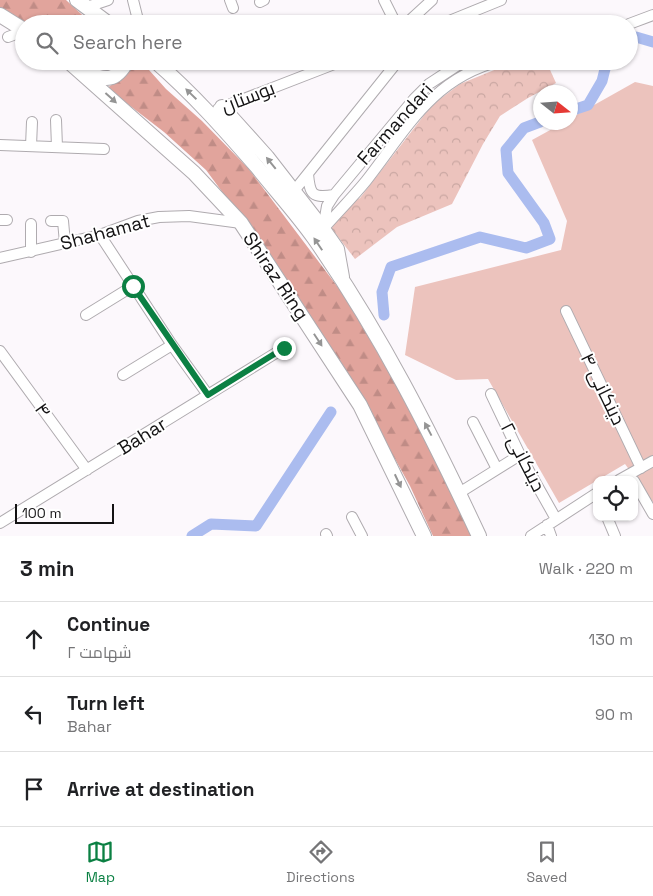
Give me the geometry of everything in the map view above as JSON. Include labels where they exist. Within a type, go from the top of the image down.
[{"type":"highway","points":[[81,2],[98,15]]},
{"type":"highway","points":[[0,15],[15,25]]},
{"type":"highway","name":"Shiraz Ring","points":[[78,70],[194,173],[241,223],[360,405],[424,536]]},
{"type":"highway","points":[[83,70],[99,78],[116,76],[122,70]]},
{"type":"highway","points":[[166,70],[216,110],[267,157],[337,250],[343,282]]},
{"type":"highway","points":[[216,110],[313,237],[343,282],[399,373],[437,446],[479,536]]},
{"type":"street","points":[[81,2],[108,0]]},
{"type":"street","points":[[132,0],[136,15]]},
{"type":"street","points":[[384,0],[392,15]]},
{"type":"street","points":[[416,15],[432,0]]},
{"type":"street","points":[[464,15],[501,0]]},
{"type":"street","points":[[638,21],[653,15]]},
{"type":"street","points":[[3,38],[15,34]]},
{"type":"street","name":"بوستان","points":[[216,110],[319,70]]},
{"type":"street","points":[[334,196],[322,203],[310,204],[298,196],[308,174],[391,70]]},
{"type":"street","name":"Farmandari","points":[[323,229],[328,206],[334,196],[414,99],[429,84],[450,70]]},
{"type":"street","points":[[323,229],[364,183],[422,108],[449,83],[473,70]]},
{"type":"street","points":[[56,120],[57,147]]},
{"type":"street","points":[[31,146],[32,122]]},
{"type":"street","points":[[0,145],[104,149]]},
{"type":"street","points":[[308,174],[309,189],[313,194],[320,197],[334,196]]},
{"type":"street","name":"Shahamat","points":[[0,258],[100,235],[138,221],[159,217],[189,216],[241,223]]},
{"type":"street","points":[[51,221],[63,221],[65,243]]},
{"type":"street","points":[[31,224],[31,252]]},
{"type":"street","points":[[100,235],[172,345],[208,395]]},
{"type":"street","points":[[86,315],[133,286]]},
{"type":"street","name":"۴ دینکانی","points":[[566,311],[641,468]]},
{"type":"street","points":[[124,375],[172,345]]},
{"type":"street","name":"Bahar","points":[[0,523],[284,348]]},
{"type":"street","name":"۴","points":[[0,351],[87,470]]},
{"type":"street","name":"۲ دینکانی","points":[[491,394],[551,522],[551,536]]},
{"type":"street","points":[[473,422],[497,469]]},
{"type":"street","points":[[459,493],[520,455]]},
{"type":"street","points":[[635,476],[641,468],[653,461]]},
{"type":"street","points":[[638,487],[653,514]]},
{"type":"street","points":[[530,536],[593,495]]},
{"type":"street","points":[[352,517],[362,536]]},
{"type":"street","points":[[609,521],[615,536]]},
{"type":"green space","points":[[0,0],[66,0],[82,15],[15,15],[15,19],[0,11]]},
{"type":"green space","points":[[92,70],[113,70],[110,74]]},
{"type":"green space","points":[[127,70],[149,70],[166,89],[202,121],[248,168],[343,294],[425,433],[473,536],[433,536],[410,486],[346,371],[260,243],[206,170],[164,132],[107,88],[123,77]]},
{"type":"green space","points":[[494,70],[550,70],[556,83],[552,85],[533,85],[533,95],[500,116],[483,144],[452,204],[397,227],[355,259],[332,229],[335,219],[342,211],[360,198],[432,105],[460,84]]},
{"type":"green space","points":[[635,82],[653,86],[653,502],[638,482],[638,476],[634,476],[625,464],[605,476],[593,476],[593,483],[559,503],[488,379],[456,380],[405,355],[415,287],[561,250],[567,221],[532,140],[550,130],[578,130],[578,114]]},
{"type":"waterway","points":[[638,38],[653,42]]},
{"type":"waterway","points":[[578,108],[588,105],[602,81],[605,70]]},
{"type":"waterway","points":[[384,315],[382,292],[391,267],[480,237],[526,248],[550,239],[544,223],[508,173],[506,150],[524,128],[533,125]]},
{"type":"waterway","points":[[192,536],[211,524],[256,526],[331,412]]},
{"type":"route","points":[[133,286],[208,395],[284,348]]}]
